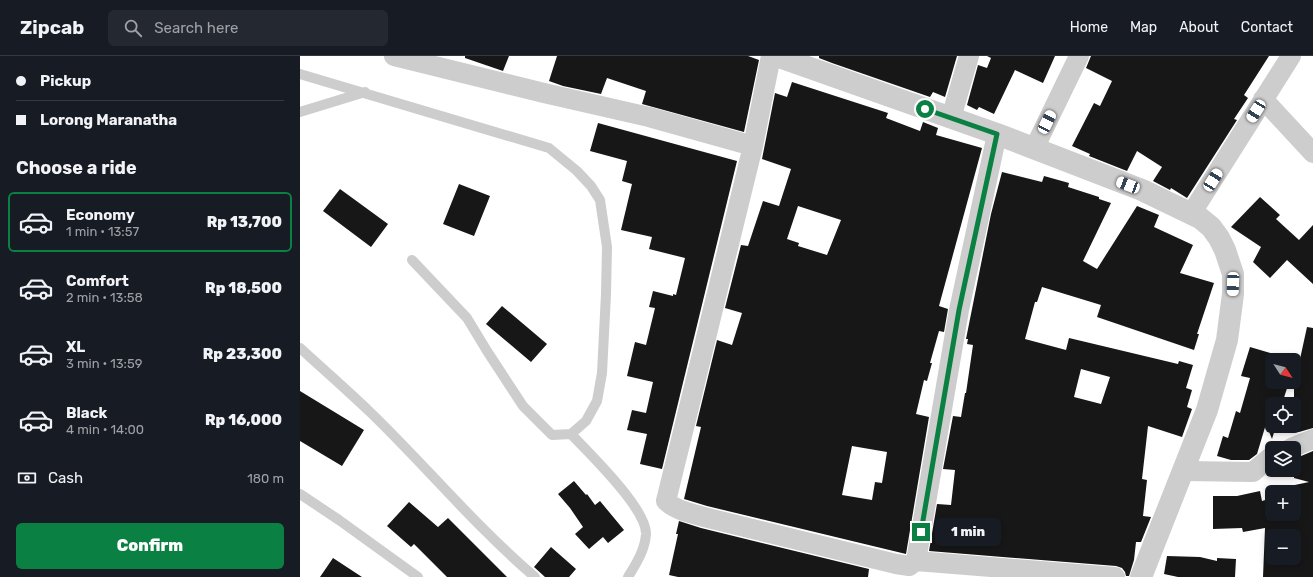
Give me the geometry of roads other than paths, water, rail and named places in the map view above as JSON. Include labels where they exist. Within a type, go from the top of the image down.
[{"type":"street","points":[[394,56],[649,117],[752,146]]},
{"type":"street","points":[[771,56],[752,146],[666,501],[670,505],[704,517],[896,564],[909,566],[916,561],[1115,577]]},
{"type":"street","points":[[776,56],[997,134],[1142,190],[1200,218],[1211,227],[1219,238],[1225,250],[1233,274],[1227,340],[1207,410],[1141,577]]},
{"type":"street","points":[[951,118],[969,56]]},
{"type":"street","points":[[1034,149],[1079,56]]},
{"type":"street","points":[[1191,214],[1291,56]]},
{"type":"street","points":[[1263,99],[1313,153]]},
{"type":"street","points":[[916,561],[959,310],[997,134]]},
{"type":"street","points":[[1301,444],[1313,439]]},
{"type":"street","points":[[1184,471],[1253,472],[1265,462]]},
{"type":"lane","points":[[300,74],[365,92],[549,148],[578,171],[591,186],[600,200],[607,247],[606,294],[602,373],[597,401],[586,420],[571,434],[552,435],[523,406],[467,318],[412,260]]},
{"type":"lane","points":[[300,112],[365,92]]},
{"type":"lane","points":[[300,348],[370,412],[515,560],[535,577]]},
{"type":"lane","points":[[571,434],[622,490],[644,523],[646,534],[644,544],[639,559],[628,577]]},
{"type":"lane","points":[[300,494],[418,577]]}]
